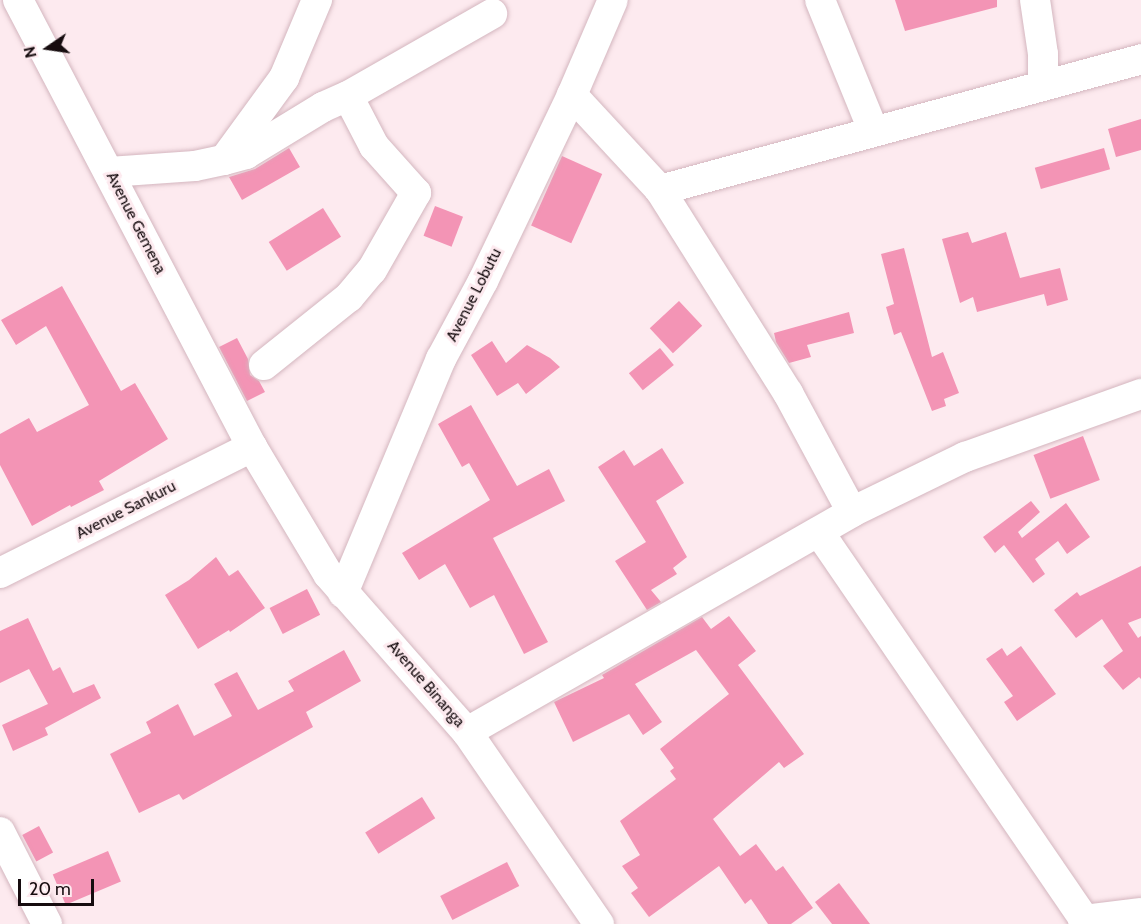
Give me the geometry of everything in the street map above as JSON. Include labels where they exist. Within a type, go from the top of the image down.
[{"type":"street","name":"Avenue Gemena","points":[[18,0],[252,447]]},
{"type":"street","name":"Avenue Lobutu","points":[[343,593],[441,359],[483,281],[572,95],[613,0]]},
{"type":"street","points":[[820,0],[873,130]]},
{"type":"street","points":[[1035,0],[1043,54],[1043,84]]},
{"type":"street","points":[[224,160],[284,78],[312,1]]},
{"type":"street","points":[[109,172],[195,166],[246,154],[323,107],[348,96],[492,14]]},
{"type":"street","points":[[660,190],[873,130],[1141,59]]},
{"type":"street","points":[[572,95],[660,190],[788,393],[852,512]]},
{"type":"street","points":[[264,365],[348,297],[372,270],[416,193],[374,146],[348,96]]},
{"type":"street","points":[[467,732],[852,512],[965,457],[1141,393]]},
{"type":"street","name":"Avenue Binanga","points":[[252,447],[319,560],[343,593],[380,630],[467,732],[599,924]]},
{"type":"street","name":"Avenue Sankuru","points":[[0,573],[252,447]]},
{"type":"street","points":[[819,532],[1085,922],[1141,913]]},
{"type":"street","points":[[0,832],[47,924]]},
{"type":"building","points":[[895,0],[997,0],[997,7],[905,31]]},
{"type":"building","points":[[1141,119],[1141,150],[1116,157],[1108,129]]},
{"type":"building","points":[[289,148],[300,167],[242,200],[229,177],[255,169]]},
{"type":"building","points":[[1104,148],[1110,169],[1041,189],[1035,168]]},
{"type":"building","points":[[562,156],[602,174],[571,243],[531,225]]},
{"type":"building","points":[[435,206],[463,217],[452,247],[424,236]]},
{"type":"building","points":[[323,208],[341,237],[287,271],[269,242]]},
{"type":"building","points":[[968,232],[972,243],[1006,232],[1020,278],[1060,268],[1068,300],[1047,306],[1044,294],[977,312],[973,297],[960,303],[942,239]]},
{"type":"building","points":[[904,248],[932,357],[943,352],[959,393],[944,399],[946,406],[932,411],[901,332],[894,335],[886,307],[894,304],[881,254]]},
{"type":"building","points":[[62,286],[121,391],[135,383],[168,439],[99,481],[104,490],[32,526],[0,465],[0,434],[29,418],[37,432],[89,405],[46,326],[16,345],[1,320]]},
{"type":"building","points":[[679,301],[702,326],[673,353],[650,328]]},
{"type":"building","points":[[849,312],[854,333],[807,345],[811,357],[789,363],[776,342],[774,333]]},
{"type":"building","points":[[237,338],[248,359],[250,375],[259,381],[265,392],[247,401],[219,347]]},
{"type":"building","points":[[492,341],[506,363],[527,345],[550,358],[560,367],[526,394],[518,383],[497,396],[471,355]]},
{"type":"building","points":[[660,348],[674,365],[643,390],[629,373]]},
{"type":"building","points":[[471,405],[517,486],[549,469],[565,501],[493,538],[548,642],[524,654],[494,595],[470,608],[445,564],[419,580],[402,553],[490,500],[469,463],[462,467],[438,424]]},
{"type":"building","points":[[1083,436],[1100,480],[1050,499],[1034,455]]},
{"type":"building","points":[[662,448],[684,483],[656,501],[687,557],[673,568],[677,574],[651,590],[661,602],[647,610],[615,561],[646,542],[598,467],[624,450],[634,466]]},
{"type":"building","points":[[1031,501],[1040,512],[1018,532],[1022,538],[1066,503],[1090,537],[1067,554],[1058,541],[1035,559],[1045,574],[1033,583],[1004,545],[995,553],[983,537]]},
{"type":"building","points":[[216,557],[229,576],[238,570],[265,608],[230,632],[229,630],[198,649],[165,595],[189,580]]},
{"type":"building","points":[[1141,566],[1141,618],[1128,623],[1138,638],[1141,636],[1141,679],[1139,677],[1123,690],[1103,666],[1123,651],[1102,619],[1076,638],[1054,610],[1077,592],[1080,596]]},
{"type":"building","points":[[307,589],[320,615],[283,634],[270,608]]},
{"type":"building","points":[[729,616],[756,651],[738,665],[804,754],[784,768],[779,762],[713,819],[740,856],[756,844],[776,871],[783,866],[813,908],[791,924],[768,924],[751,899],[745,904],[719,866],[649,917],[631,893],[638,888],[622,866],[640,855],[620,821],[676,779],[670,771],[674,768],[660,749],[729,694],[696,650],[635,684],[662,722],[643,735],[629,714],[573,742],[554,702],[604,678],[602,675],[702,617],[711,629]]},
{"type":"building","points":[[28,618],[53,671],[60,667],[73,693],[94,684],[101,698],[45,728],[48,735],[13,751],[2,725],[48,704],[29,669],[0,683],[0,631]]},
{"type":"building","points":[[1021,646],[1056,694],[1017,721],[1004,702],[1013,696],[986,659],[1002,648],[1007,656]]},
{"type":"building","points":[[344,650],[361,681],[306,712],[313,727],[183,800],[179,794],[139,813],[110,754],[151,733],[146,722],[178,704],[194,736],[232,716],[214,684],[237,672],[258,710],[294,691],[288,681]]},
{"type":"building","points":[[422,797],[435,818],[378,854],[365,833]]},
{"type":"building","points":[[39,826],[53,852],[36,861],[22,835]]},
{"type":"building","points":[[108,851],[121,881],[66,905],[53,874]]},
{"type":"building","points":[[507,862],[519,886],[452,920],[440,896]]},
{"type":"building","points":[[839,883],[870,924],[832,924],[815,902]]}]
